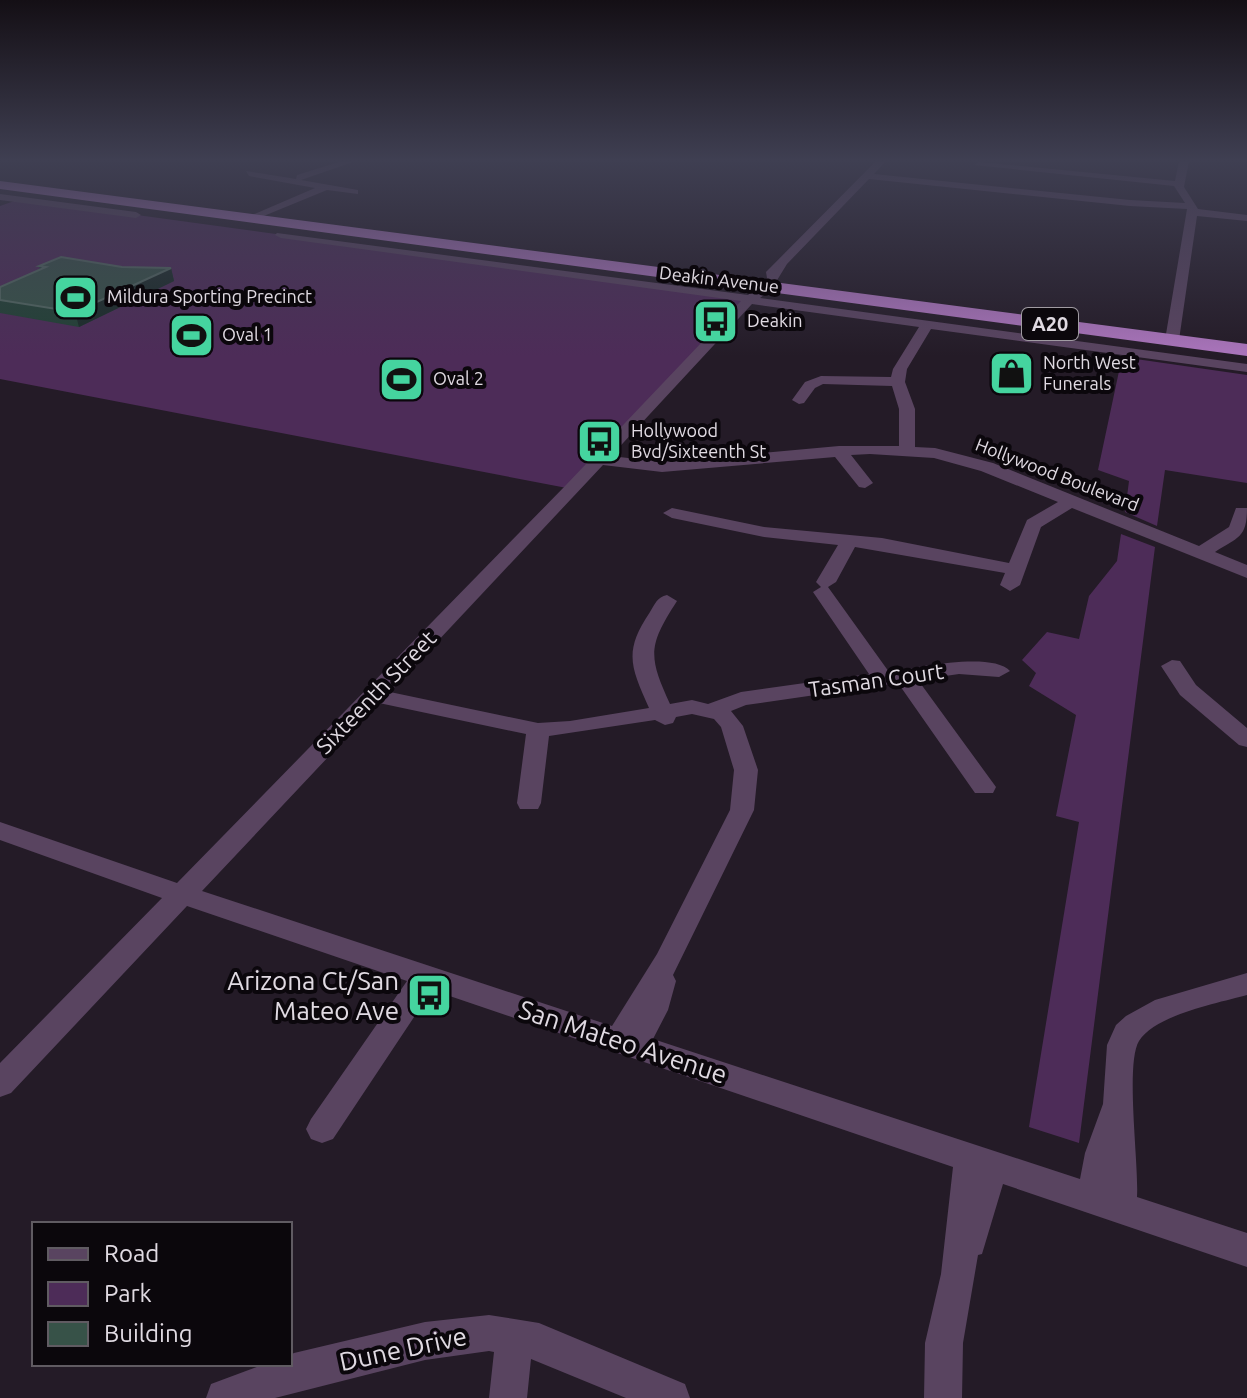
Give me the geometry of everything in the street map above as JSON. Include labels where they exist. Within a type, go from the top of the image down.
[{"type":"highway","name":"Deakin Avenue","points":[[309,226],[756,293],[1247,350]]},
{"type":"street","points":[[299,226],[281,235],[756,293]]},
{"type":"street","name":"Sixteenth Street","points":[[0,1084],[819,226]]},
{"type":"street","points":[[1172,340],[1189,226]]},
{"type":"street","name":"Deakin Avenue","points":[[756,293],[927,325],[1247,368]]},
{"type":"street","points":[[907,450],[907,409],[898,382],[900,369],[927,325]]},
{"type":"street","points":[[799,400],[810,385],[821,380],[898,382]]},
{"type":"street","name":"Hollywood Boulevard","points":[[601,457],[654,467],[839,451],[907,450],[972,462],[1247,572]]},
{"type":"street","points":[[839,451],[865,483]]},
{"type":"street","points":[[672,513],[764,532],[894,546],[1014,577],[1033,524],[1071,501]]},
{"type":"street","points":[[1200,554],[1237,530],[1242,512]]},
{"type":"street","points":[[850,540],[825,587],[894,678],[984,787]]},
{"type":"street","points":[[664,714],[640,660],[639,648],[643,635],[667,601]]},
{"type":"street","points":[[1172,666],[1188,690],[1243,731]]},
{"type":"street","name":"Tasman Court","points":[[377,692],[538,730],[664,714],[715,713],[754,698],[959,668],[999,671]]},
{"type":"street","points":[[627,1043],[653,1010],[668,960],[742,810],[747,784],[743,758],[715,713]]},
{"type":"street","points":[[529,803],[538,730]]},
{"type":"street","name":"San Mateo Avenue","points":[[0,831],[1247,1250]]},
{"type":"street","points":[[322,1129],[426,976]]},
{"type":"street","points":[[1106,1203],[1121,1159],[1118,1097],[1122,1047],[1127,1034],[1138,1024],[1161,1012],[1247,984]]},
{"type":"street","points":[[943,1398],[944,1343],[959,1274],[983,1204],[981,1161]]},
{"type":"street","name":"Dune Drive","points":[[225,1398],[294,1372],[425,1341],[489,1333],[539,1342],[671,1398]]},
{"type":"street","points":[[508,1398],[514,1336]]},
{"type":"green space","points":[[0,226],[219,226],[750,299],[572,489],[0,379]]},
{"type":"green space","points":[[1122,357],[1247,375],[1247,483],[1165,470],[1157,526],[1125,512],[1129,481],[1098,470]]},
{"type":"green space","points":[[1121,534],[1155,547],[1079,1143],[1029,1127],[1079,822],[1056,816],[1076,715],[1029,686],[1036,673],[1022,660],[1047,632],[1079,639],[1089,596],[1117,561]]},
{"type":"building","points":[[61,257],[122,267],[171,268],[75,312],[0,300],[0,287]]},
{"type":"place","name":"Mildura Sporting Precinct","points":[[76,297]]},
{"type":"place","name":"Deakin","points":[[716,321]]},
{"type":"place","name":"Oval 1","points":[[191,335]]},
{"type":"place","name":"North West Funerals","points":[[1012,373]]},
{"type":"place","name":"Oval 2","points":[[402,379]]},
{"type":"place","name":"Hollywood Bvd/Sixteenth St","points":[[600,441]]},
{"type":"place","name":"Arizona Ct/San Mateo Ave","points":[[430,996]]}]
